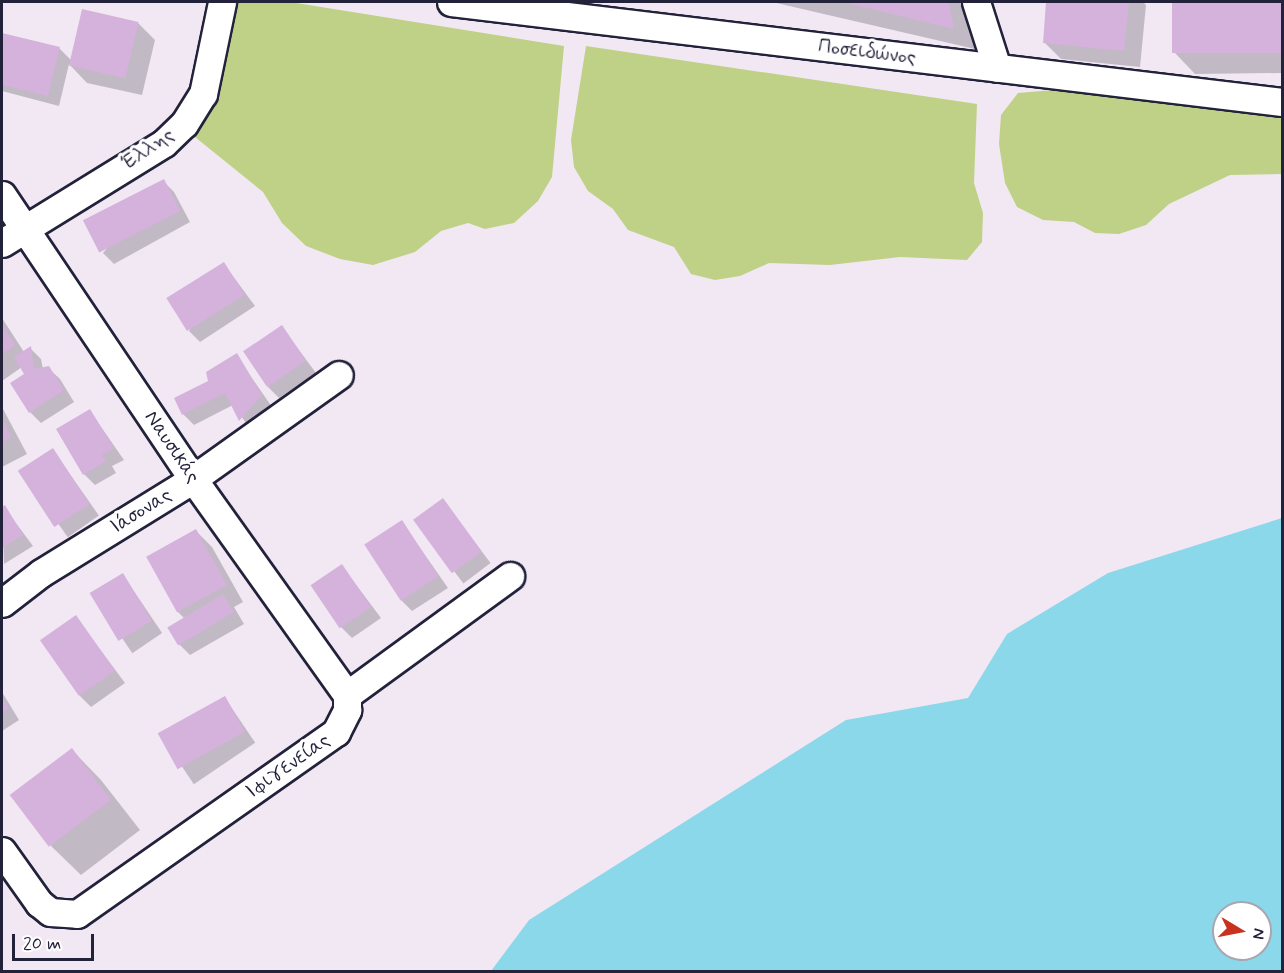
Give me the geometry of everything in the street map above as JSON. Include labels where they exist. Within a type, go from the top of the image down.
[{"type":"street","name":"Έλλης","points":[[2,243],[25,225],[164,143],[184,124],[203,94],[222,2]]},
{"type":"street","name":"Ποσειδώνος","points":[[451,2],[1282,102]]},
{"type":"street","points":[[976,2],[997,68]]},
{"type":"street","name":"Ναυσικάς","points":[[2,195],[25,225],[193,479],[347,695]]},
{"type":"street","name":"Ιάσονας","points":[[2,603],[41,573],[193,479],[339,375]]},
{"type":"street","points":[[347,695],[510,576]]},
{"type":"street","name":"Ιφιγενείας","points":[[2,851],[39,903],[64,916],[86,909],[336,732],[347,710],[347,695]]},
{"type":"green space","points":[[235,2],[290,2],[564,46],[552,177],[538,201],[514,223],[485,229],[468,223],[441,231],[415,252],[373,265],[340,259],[306,246],[282,223],[263,192],[190,133],[210,107],[220,82]]},
{"type":"green space","points":[[586,46],[977,104],[974,183],[983,213],[982,242],[967,260],[900,257],[830,265],[769,263],[740,276],[715,280],[691,274],[674,247],[628,230],[613,209],[588,191],[574,167],[571,140]]},
{"type":"green space","points":[[1066,89],[1282,113],[1282,174],[1230,175],[1169,204],[1146,225],[1119,234],[1095,233],[1074,222],[1043,220],[1017,207],[1005,183],[999,144],[1001,115],[1018,93]]},
{"type":"water","points":[[1282,518],[1282,971],[491,971],[529,920],[846,720],[968,698],[1007,634],[1108,573]]},
{"type":"building","points":[[842,2],[949,2],[954,29]]},
{"type":"building","points":[[1046,2],[1129,2],[1124,51],[1043,43]]},
{"type":"building","points":[[1172,2],[1282,2],[1282,53],[1172,53]]},
{"type":"building","points":[[82,9],[139,22],[125,79],[69,66]]},
{"type":"building","points":[[2,33],[60,47],[48,96],[2,85]]},
{"type":"building","points":[[164,179],[180,211],[99,252],[83,220]]},
{"type":"building","points":[[224,262],[245,295],[187,331],[166,298]]},
{"type":"building","points":[[2,324],[15,345],[2,354]]},
{"type":"building","points":[[282,325],[306,361],[267,387],[243,351]]},
{"type":"building","points":[[31,346],[34,369],[49,366],[64,390],[29,413],[10,383],[24,374],[14,357]]},
{"type":"building","points":[[237,353],[262,395],[239,421],[225,393],[182,415],[174,398],[208,381],[206,372]]},
{"type":"building","points":[[90,409],[114,448],[102,455],[106,461],[83,475],[56,429]]},
{"type":"building","points":[[2,418],[11,437],[2,442]]},
{"type":"building","points":[[53,448],[89,504],[54,527],[18,471]]},
{"type":"building","points":[[443,498],[482,551],[452,573],[413,520]]},
{"type":"building","points":[[5,505],[23,535],[2,548],[2,507]]},
{"type":"building","points":[[402,520],[438,576],[401,601],[364,545]]},
{"type":"building","points":[[196,529],[227,585],[177,613],[146,557]]},
{"type":"building","points":[[342,564],[371,607],[340,628],[310,585]]},
{"type":"building","points":[[123,573],[152,621],[118,641],[90,593]]},
{"type":"building","points":[[223,594],[234,612],[178,645],[167,627]]},
{"type":"building","points":[[76,615],[115,671],[79,696],[40,640]]},
{"type":"building","points":[[2,696],[9,708],[2,713]]},
{"type":"building","points":[[225,696],[245,732],[178,769],[158,733]]},
{"type":"building","points":[[72,748],[111,800],[49,847],[10,795]]}]
